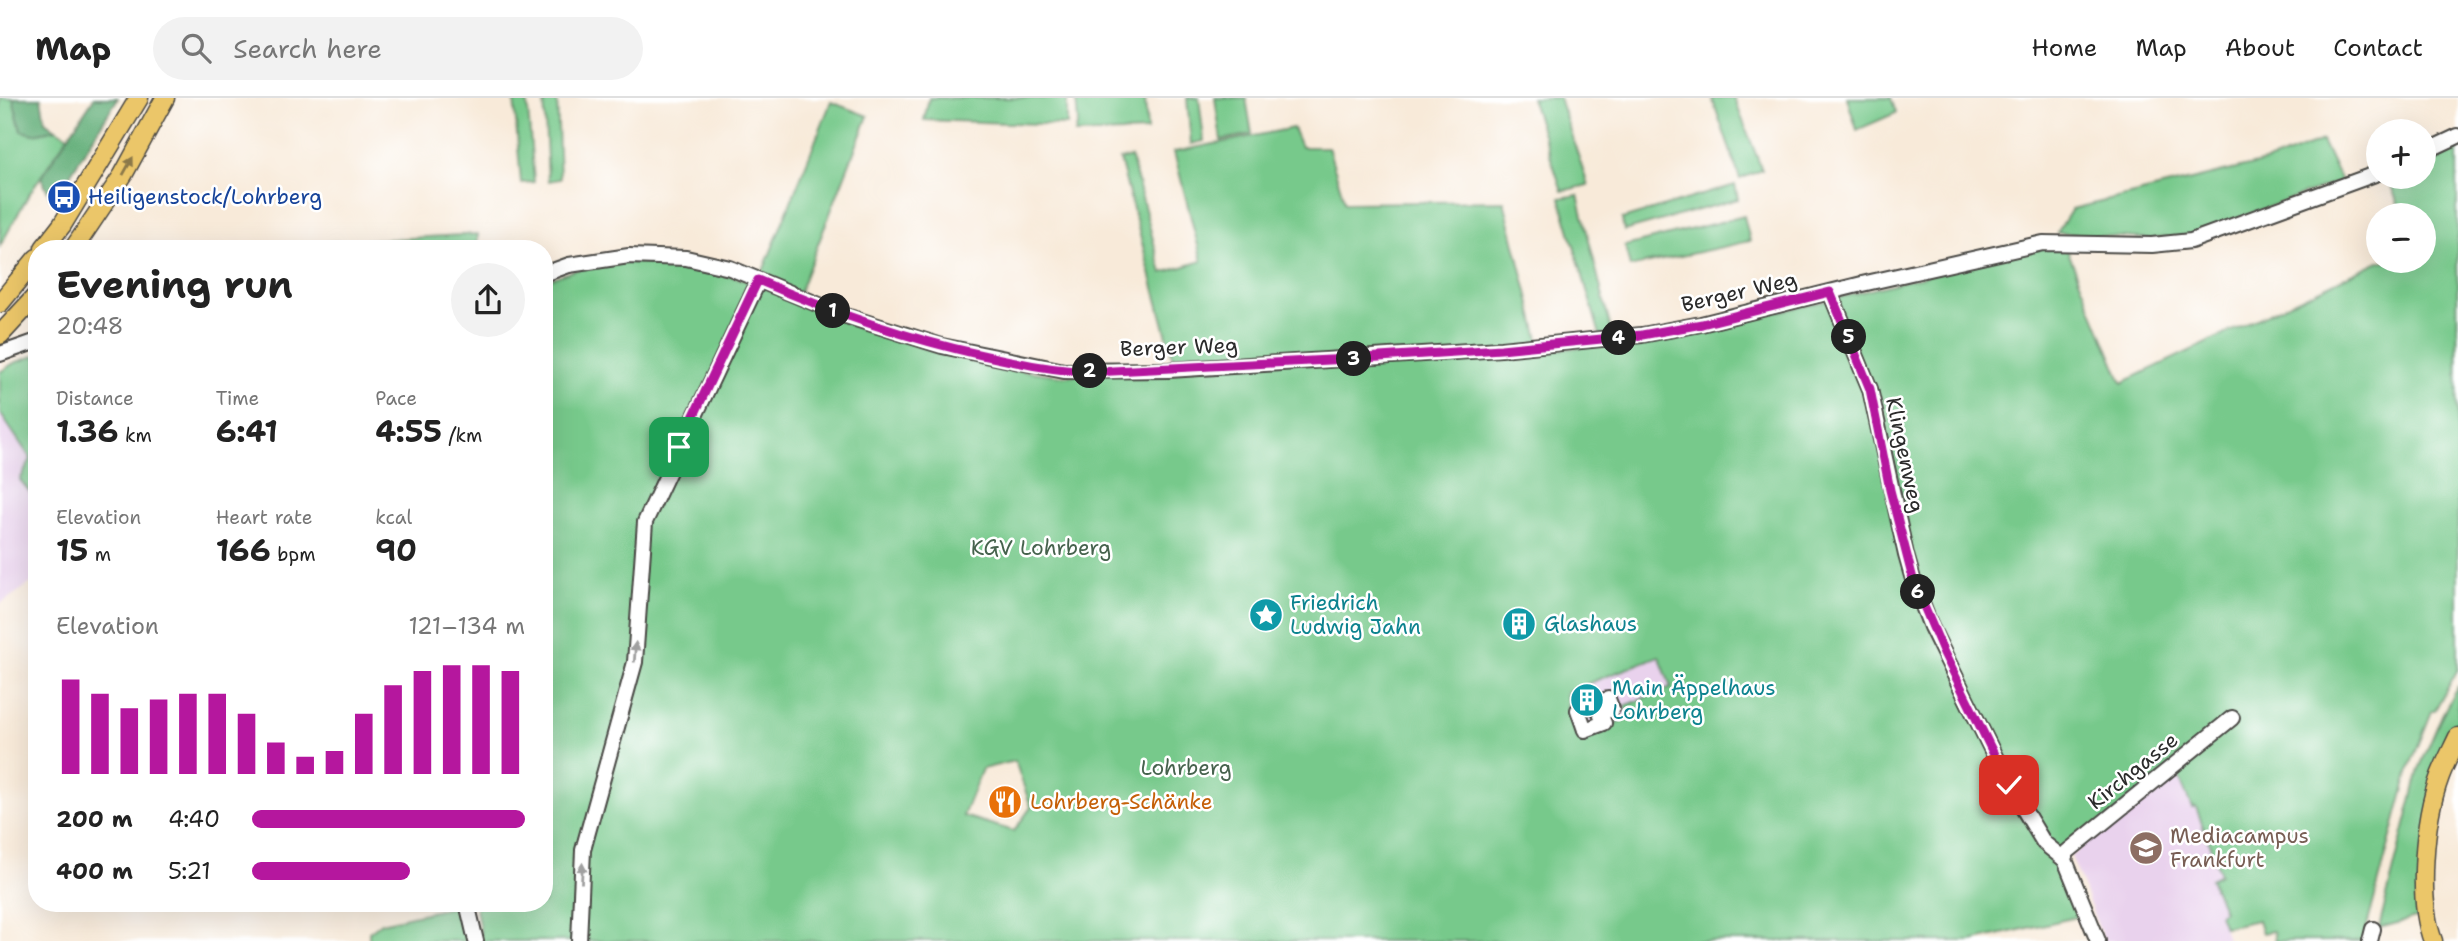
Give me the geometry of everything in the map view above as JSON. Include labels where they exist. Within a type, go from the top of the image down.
[{"type":"main road","points":[[50,240],[139,98]]},
{"type":"main road","points":[[81,240],[123,175],[165,98]]},
{"type":"main road","points":[[0,303],[28,269]]},
{"type":"main road","points":[[0,335],[28,305]]},
{"type":"main road","points":[[2433,941],[2424,902],[2431,814],[2441,774],[2458,737]]},
{"type":"street","points":[[2436,146],[2458,136]]},
{"type":"street","points":[[1830,292],[2043,243],[2152,245],[2191,241],[2366,177]]},
{"type":"street","name":"Berger Weg","points":[[553,271],[569,265],[629,256],[686,258],[730,268],[846,316],[942,346],[1064,371],[1093,372],[1363,359],[1642,335],[1702,324],[1830,292]]},
{"type":"street","points":[[579,941],[583,850],[635,662],[645,522],[758,280]]},
{"type":"street","name":"Klingenweg","points":[[1830,292],[1870,389],[1906,555],[1931,627],[2009,785],[2044,843],[2065,860],[2098,941]]},
{"type":"street","points":[[0,354],[28,343]]},
{"type":"street","name":"Kirchgasse","points":[[2065,860],[2067,852],[2232,718]]},
{"type":"street","points":[[469,912],[476,941]]},
{"type":"shaded area","points":[[0,413],[28,455],[28,465],[21,480],[28,489],[28,585],[0,604]]},
{"type":"shaded area","points":[[1659,656],[1672,687],[1625,705],[1631,718],[1580,736],[1568,712],[1566,691]]},
{"type":"shaded area","name":"Mediacampus Frankfurt","points":[[2176,770],[2192,807],[2196,806],[2220,875],[2210,879],[2224,912],[2219,914],[2227,939],[2104,941],[2071,856]]},
{"type":"green space","points":[[0,98],[13,98],[21,131],[34,134],[56,129],[68,136],[28,196],[0,246]]},
{"type":"green space","points":[[13,98],[41,98],[45,121],[56,129],[34,134],[21,131]]},
{"type":"green space","points":[[94,98],[118,98],[63,186],[51,198],[41,177]]},
{"type":"green space","points":[[514,98],[527,98],[534,182],[521,183]]},
{"type":"green space","points":[[544,98],[557,98],[560,179],[548,181]]},
{"type":"green space","points":[[929,98],[1067,98],[1067,125],[924,120]]},
{"type":"green space","points":[[1076,98],[1145,98],[1147,131],[1075,134],[1078,122]]},
{"type":"green space","points":[[1187,98],[1199,98],[1204,141],[1191,144]]},
{"type":"green space","points":[[1215,98],[1246,98],[1252,134],[1221,140]]},
{"type":"green space","points":[[1531,98],[1559,98],[1588,185],[1562,191]]},
{"type":"green space","points":[[1712,98],[1734,98],[1762,170],[1740,179]]},
{"type":"green space","points":[[1847,98],[1891,98],[1896,113],[1857,130]]},
{"type":"green space","points":[[831,102],[868,116],[799,293],[761,276]]},
{"type":"green space","name":"KGV Lohrberg","points":[[1293,128],[1301,147],[1328,147],[1345,203],[1504,201],[1542,351],[1642,341],[1822,302],[2042,246],[2066,247],[2122,383],[2366,267],[2366,273],[2436,273],[2436,203],[2398,203],[2392,189],[2436,189],[2436,151],[2457,142],[2458,669],[2435,711],[2432,711],[2410,766],[2363,941],[2275,941],[2273,931],[2262,933],[2258,920],[2224,927],[2219,914],[2224,911],[2210,879],[2220,874],[2196,807],[2192,808],[2176,770],[2059,853],[2081,916],[1971,941],[369,941],[369,932],[381,923],[430,912],[461,912],[463,935],[481,935],[477,912],[553,912],[553,278],[575,270],[629,262],[685,264],[746,280],[858,328],[941,353],[1017,370],[1065,376],[1174,363],[1120,160],[1131,157],[1162,273],[1202,261],[1174,152]],"holes":[[[1659,656],[1671,687],[1625,706],[1630,718],[1580,736],[1568,712],[1566,692]],[[1015,761],[1031,807],[1014,831],[963,816],[982,769]]]},
{"type":"green space","points":[[2322,141],[2341,181],[2191,235],[2151,239],[2057,233],[2072,209],[2273,160]]},
{"type":"green space","points":[[1735,185],[1738,199],[1624,231],[1622,219]]},
{"type":"green space","points":[[1578,195],[1612,334],[1600,335],[1560,198]]},
{"type":"green space","points":[[1744,216],[1750,241],[1630,267],[1625,246]]},
{"type":"green space","points":[[478,234],[478,240],[375,240]]},
{"type":"green space","points":[[28,358],[28,455],[0,413],[0,372]]},
{"type":"green space","points":[[28,465],[28,490],[20,480]]},
{"type":"green space","points":[[2458,686],[2458,723],[2435,773],[2420,917],[2379,928],[2419,769],[2442,715]]},
{"type":"place","name":"Heiligenstock/Lohrberg","points":[[64,197]]},
{"type":"place","name":"Friedrich Ludwig Jahn","points":[[1266,615]]},
{"type":"place","name":"Glashaus","points":[[1519,624]]},
{"type":"place","name":"Main Äppelhaus Lohrberg","points":[[1587,700]]},
{"type":"place","name":"Lohrberg-Schänke","points":[[1005,802]]},
{"type":"place","name":"Mediacampus Frankfurt","points":[[2146,848]]},
{"type":"route","points":[[679,447],[758,280],[846,316],[942,346],[1021,364],[1064,371],[1093,372],[1169,370],[1501,349],[1642,335],[1702,324],[1830,292],[1870,389],[1890,490],[1914,583],[1931,627],[2009,785]]},
{"type":"park label","name":"Lohrberg","points":[[1186,768]]}]
